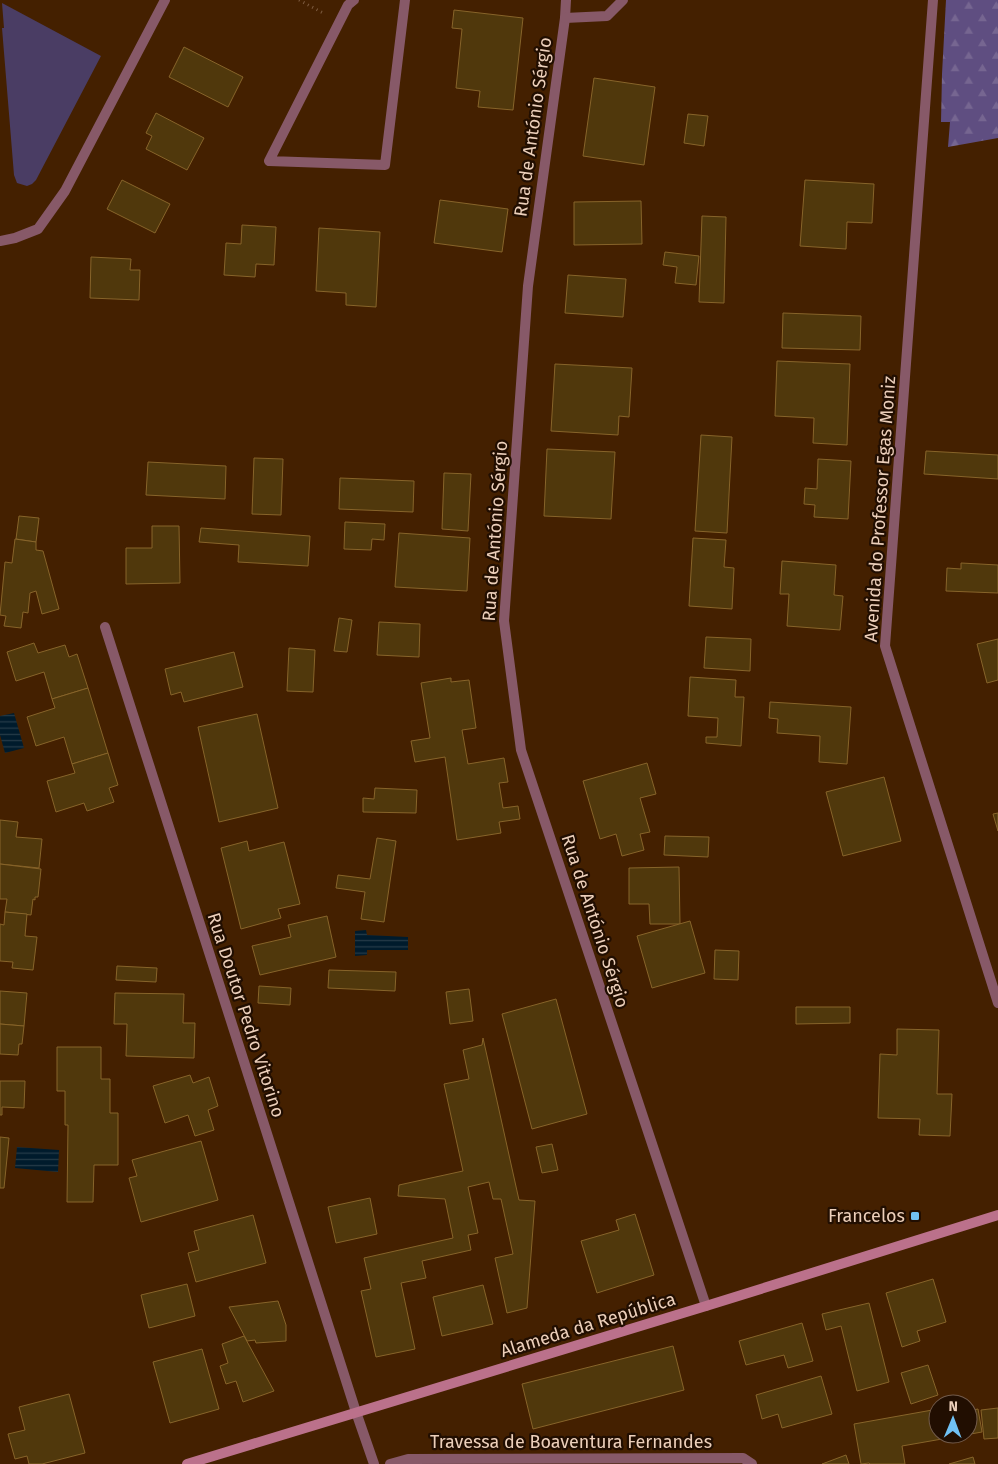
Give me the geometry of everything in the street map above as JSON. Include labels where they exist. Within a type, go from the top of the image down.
[{"type":"main road","name":"Alameda da República","points":[[187,1464],[998,1215]]},
{"type":"street","points":[[0,241],[15,238],[38,229],[65,191],[165,0]]},
{"type":"street","points":[[354,0],[348,5],[269,162],[385,165],[405,0]]},
{"type":"street","name":"Rua de António Sérgio","points":[[566,0],[528,286],[504,621],[521,750],[706,1306]]},
{"type":"street","points":[[564,18],[607,16],[623,0]]},
{"type":"street","name":"Avenida do Professor Egas Moniz","points":[[933,0],[885,646],[998,1003]]},
{"type":"street","name":"Rua Doutor Pedro Vitorino","points":[[105,627],[374,1464]]},
{"type":"street","name":"Travessa de Boaventura Fernandes","points":[[390,1464],[408,1459],[714,1458],[743,1458],[752,1464]]},
{"type":"path","points":[[299,0],[340,22]]},
{"type":"shaded area","points":[[2,3],[101,56],[36,180],[27,186],[17,183],[14,175],[2,28],[4,28]]},
{"type":"green space","points":[[946,0],[998,0],[998,138],[948,147],[950,122],[941,122]]},
{"type":"water","points":[[14,713],[24,748],[5,753],[0,735],[0,716]]},
{"type":"water","points":[[366,930],[367,935],[408,937],[408,950],[367,950],[367,955],[355,956],[355,931]]},
{"type":"water","points":[[17,1147],[59,1150],[58,1172],[15,1168]]},
{"type":"building","points":[[454,10],[523,18],[513,110],[478,107],[480,91],[456,88],[462,29],[452,28]]},
{"type":"building","points":[[184,47],[243,77],[228,107],[169,77]]},
{"type":"building","points":[[594,78],[655,87],[644,165],[583,156]]},
{"type":"building","points":[[156,113],[204,138],[187,170],[146,149],[152,136],[146,133]]},
{"type":"building","points":[[688,114],[708,116],[704,146],[684,143]]},
{"type":"building","points":[[122,180],[170,204],[155,233],[107,209]]},
{"type":"building","points":[[805,180],[874,184],[872,223],[847,222],[846,249],[800,246]]},
{"type":"building","points":[[440,200],[508,209],[502,252],[434,243]]},
{"type":"building","points":[[641,201],[642,244],[574,245],[574,202]]},
{"type":"building","points":[[702,216],[726,217],[724,303],[699,302]]},
{"type":"building","points":[[242,225],[276,227],[274,265],[256,264],[255,277],[224,275],[226,243],[241,244]]},
{"type":"building","points":[[319,228],[380,232],[376,307],[346,305],[346,293],[316,291]]},
{"type":"building","points":[[665,252],[699,256],[696,285],[675,283],[677,267],[663,265]]},
{"type":"building","points":[[91,257],[131,259],[130,270],[140,270],[139,300],[90,298]]},
{"type":"building","points":[[568,275],[626,279],[623,317],[565,313]]},
{"type":"building","points":[[783,313],[861,316],[860,350],[782,348]]},
{"type":"building","points":[[777,361],[850,364],[847,445],[813,443],[814,418],[775,416]]},
{"type":"building","points":[[555,364],[632,368],[629,417],[619,416],[618,435],[551,431]]},
{"type":"building","points":[[701,435],[732,437],[727,533],[695,531]]},
{"type":"building","points":[[547,449],[615,452],[611,519],[544,516]]},
{"type":"building","points":[[926,451],[998,455],[998,479],[924,474]]},
{"type":"building","points":[[254,458],[283,459],[281,515],[252,514]]},
{"type":"building","points":[[818,459],[851,461],[848,519],[814,517],[815,505],[804,504],[805,488],[817,489]]},
{"type":"building","points":[[148,462],[226,466],[225,499],[146,495]]},
{"type":"building","points":[[444,473],[471,474],[468,531],[442,529]]},
{"type":"building","points":[[340,478],[414,481],[413,512],[339,509]]},
{"type":"building","points":[[19,516],[39,518],[36,542],[16,539]]},
{"type":"building","points":[[345,522],[385,524],[384,540],[372,539],[371,550],[344,549]]},
{"type":"building","points":[[152,526],[179,526],[180,583],[126,584],[126,548],[152,548]]},
{"type":"building","points":[[201,528],[310,536],[308,566],[238,562],[239,545],[199,542]]},
{"type":"building","points":[[399,533],[470,538],[467,591],[395,587]]},
{"type":"building","points":[[693,538],[726,540],[724,567],[734,568],[732,609],[689,606]]},
{"type":"building","points":[[15,539],[36,542],[36,550],[43,551],[59,609],[42,614],[36,591],[30,593],[28,613],[23,612],[21,628],[4,626],[6,616],[0,615],[5,562],[12,563]]},
{"type":"building","points":[[782,561],[836,565],[834,595],[843,596],[840,630],[787,626],[789,594],[780,594]]},
{"type":"building","points":[[961,563],[998,565],[998,593],[946,591],[947,568],[961,569]]},
{"type":"building","points":[[339,618],[352,620],[347,652],[334,651]]},
{"type":"building","points":[[379,622],[420,624],[419,657],[377,655]]},
{"type":"building","points":[[706,637],[751,639],[750,671],[704,668]]},
{"type":"building","points":[[998,639],[998,680],[987,683],[977,644]]},
{"type":"building","points":[[34,643],[38,653],[65,645],[69,657],[77,654],[88,688],[52,699],[44,672],[16,681],[7,652]]},
{"type":"building","points":[[289,648],[315,650],[313,692],[287,691]]},
{"type":"building","points":[[234,652],[243,687],[184,702],[181,692],[171,695],[165,669]]},
{"type":"building","points":[[690,677],[736,680],[735,697],[744,697],[741,746],[706,743],[706,737],[717,737],[718,718],[688,716]]},
{"type":"building","points":[[451,678],[451,682],[469,680],[476,728],[462,730],[468,764],[504,758],[508,782],[499,783],[503,808],[518,806],[520,819],[499,822],[501,833],[457,840],[445,757],[415,762],[411,741],[430,738],[421,683]]},
{"type":"building","points":[[88,688],[108,753],[72,764],[64,737],[36,746],[27,717],[55,708],[52,699]]},
{"type":"building","points":[[770,702],[851,707],[847,764],[819,762],[820,736],[777,733],[778,719],[769,718]]},
{"type":"building","points":[[257,714],[278,808],[219,822],[198,727]]},
{"type":"building","points":[[108,753],[118,785],[109,788],[114,802],[87,811],[84,803],[56,812],[47,781],[75,773],[72,764]]},
{"type":"building","points":[[647,763],[656,794],[640,798],[650,832],[640,834],[644,850],[622,856],[616,834],[600,839],[583,781]]},
{"type":"building","points":[[884,777],[901,841],[843,856],[826,792]]},
{"type":"building","points":[[375,788],[417,790],[416,813],[363,812],[363,798],[374,799]]},
{"type":"building","points":[[998,813],[998,831],[993,814]]},
{"type":"building","points":[[0,820],[18,822],[16,837],[42,839],[39,868],[0,864]]},
{"type":"building","points":[[665,836],[709,837],[708,857],[664,855]]},
{"type":"building","points":[[377,838],[396,841],[384,922],[361,919],[365,892],[336,888],[338,875],[370,879]]},
{"type":"building","points":[[247,841],[249,851],[284,842],[300,904],[278,909],[281,918],[241,929],[221,848]]},
{"type":"building","points":[[0,864],[41,869],[38,897],[35,897],[35,900],[33,899],[31,915],[5,912],[7,899],[0,899]]},
{"type":"building","points":[[679,867],[680,924],[650,924],[649,904],[629,904],[629,868]]},
{"type":"building","points":[[5,912],[27,914],[25,936],[37,937],[33,970],[12,968],[13,962],[0,961],[0,924],[4,925]]},
{"type":"building","points":[[327,916],[336,957],[260,975],[252,946],[291,937],[288,925]]},
{"type":"building","points":[[690,921],[705,973],[652,988],[637,936]]},
{"type":"building","points":[[715,950],[739,951],[738,980],[714,979]]},
{"type":"building","points":[[117,966],[157,968],[156,982],[116,980]]},
{"type":"building","points":[[329,970],[396,972],[395,991],[328,988]]},
{"type":"building","points":[[259,986],[291,988],[290,1005],[258,1003]]},
{"type":"building","points":[[469,989],[473,1021],[450,1024],[446,992]]},
{"type":"building","points":[[0,991],[27,993],[24,1026],[0,1024]]},
{"type":"building","points":[[115,993],[184,994],[183,1023],[195,1023],[194,1058],[126,1056],[127,1024],[114,1024]]},
{"type":"building","points":[[556,999],[587,1114],[532,1129],[502,1014]]},
{"type":"building","points":[[796,1007],[850,1007],[850,1023],[796,1024]]},
{"type":"building","points":[[0,1024],[24,1026],[22,1044],[19,1044],[18,1055],[0,1054]]},
{"type":"building","points":[[897,1029],[939,1030],[937,1094],[952,1094],[950,1136],[919,1135],[920,1119],[878,1118],[880,1054],[897,1055]]},
{"type":"building","points":[[483,1038],[519,1200],[535,1201],[527,1308],[507,1313],[495,1258],[513,1254],[501,1199],[493,1199],[489,1182],[468,1187],[478,1233],[468,1235],[471,1250],[422,1261],[426,1278],[401,1283],[415,1349],[376,1357],[361,1291],[371,1289],[364,1258],[453,1238],[445,1199],[398,1196],[399,1185],[463,1171],[444,1084],[469,1079],[463,1050],[482,1045]]},
{"type":"building","points":[[57,1047],[101,1047],[101,1079],[110,1079],[110,1113],[118,1113],[118,1165],[94,1165],[93,1202],[67,1202],[68,1125],[65,1125],[65,1091],[57,1091]]},
{"type":"building","points":[[190,1075],[193,1083],[209,1077],[218,1106],[208,1110],[214,1130],[195,1136],[188,1115],[165,1123],[153,1086]]},
{"type":"building","points":[[0,1081],[25,1081],[24,1108],[2,1107],[2,1115],[0,1115]]},
{"type":"building","points":[[0,1137],[9,1138],[4,1188],[0,1188]]},
{"type":"building","points":[[201,1141],[218,1200],[141,1222],[129,1178],[137,1176],[132,1160]]},
{"type":"building","points":[[552,1144],[558,1170],[542,1173],[536,1147]]},
{"type":"building","points":[[370,1198],[377,1234],[336,1243],[328,1207]]},
{"type":"building","points":[[635,1214],[654,1275],[597,1293],[581,1241],[619,1230],[616,1220]]},
{"type":"building","points":[[253,1215],[266,1263],[196,1282],[188,1253],[199,1250],[194,1231]]},
{"type":"building","points":[[933,1279],[946,1322],[917,1331],[920,1341],[902,1347],[886,1293]]},
{"type":"building","points":[[187,1284],[195,1316],[149,1328],[141,1295]]},
{"type":"building","points":[[483,1285],[493,1324],[442,1336],[433,1297]]},
{"type":"building","points":[[278,1301],[286,1325],[286,1341],[256,1343],[255,1340],[247,1341],[229,1307]]},
{"type":"building","points":[[869,1303],[889,1382],[857,1391],[841,1326],[826,1330],[822,1314]]},
{"type":"building","points":[[802,1323],[813,1361],[788,1368],[784,1355],[746,1365],[739,1341]]},
{"type":"building","points":[[244,1336],[274,1391],[243,1402],[236,1381],[226,1384],[220,1366],[228,1363],[222,1344]]},
{"type":"building","points":[[673,1346],[684,1390],[533,1429],[522,1384]]},
{"type":"building","points":[[202,1349],[219,1409],[170,1423],[153,1362]]},
{"type":"building","points":[[928,1365],[938,1394],[928,1394],[928,1398],[911,1404],[901,1373]]},
{"type":"building","points":[[821,1376],[832,1414],[782,1428],[778,1414],[762,1419],[756,1395]]},
{"type":"building","points":[[69,1394],[85,1453],[42,1464],[29,1464],[27,1456],[15,1459],[8,1434],[25,1430],[19,1407]]},
{"type":"building","points":[[998,1408],[998,1438],[984,1439],[981,1410]]},
{"type":"building","points":[[978,1409],[982,1432],[978,1433]]},
{"type":"building","points":[[928,1411],[928,1441],[902,1446],[905,1464],[861,1464],[854,1424]]},
{"type":"building","points":[[846,1455],[849,1464],[822,1464]]},
{"type":"building","points":[[973,1457],[975,1464],[949,1464]]},
{"type":"place","name":"Francelos","points":[[915,1216]]}]
